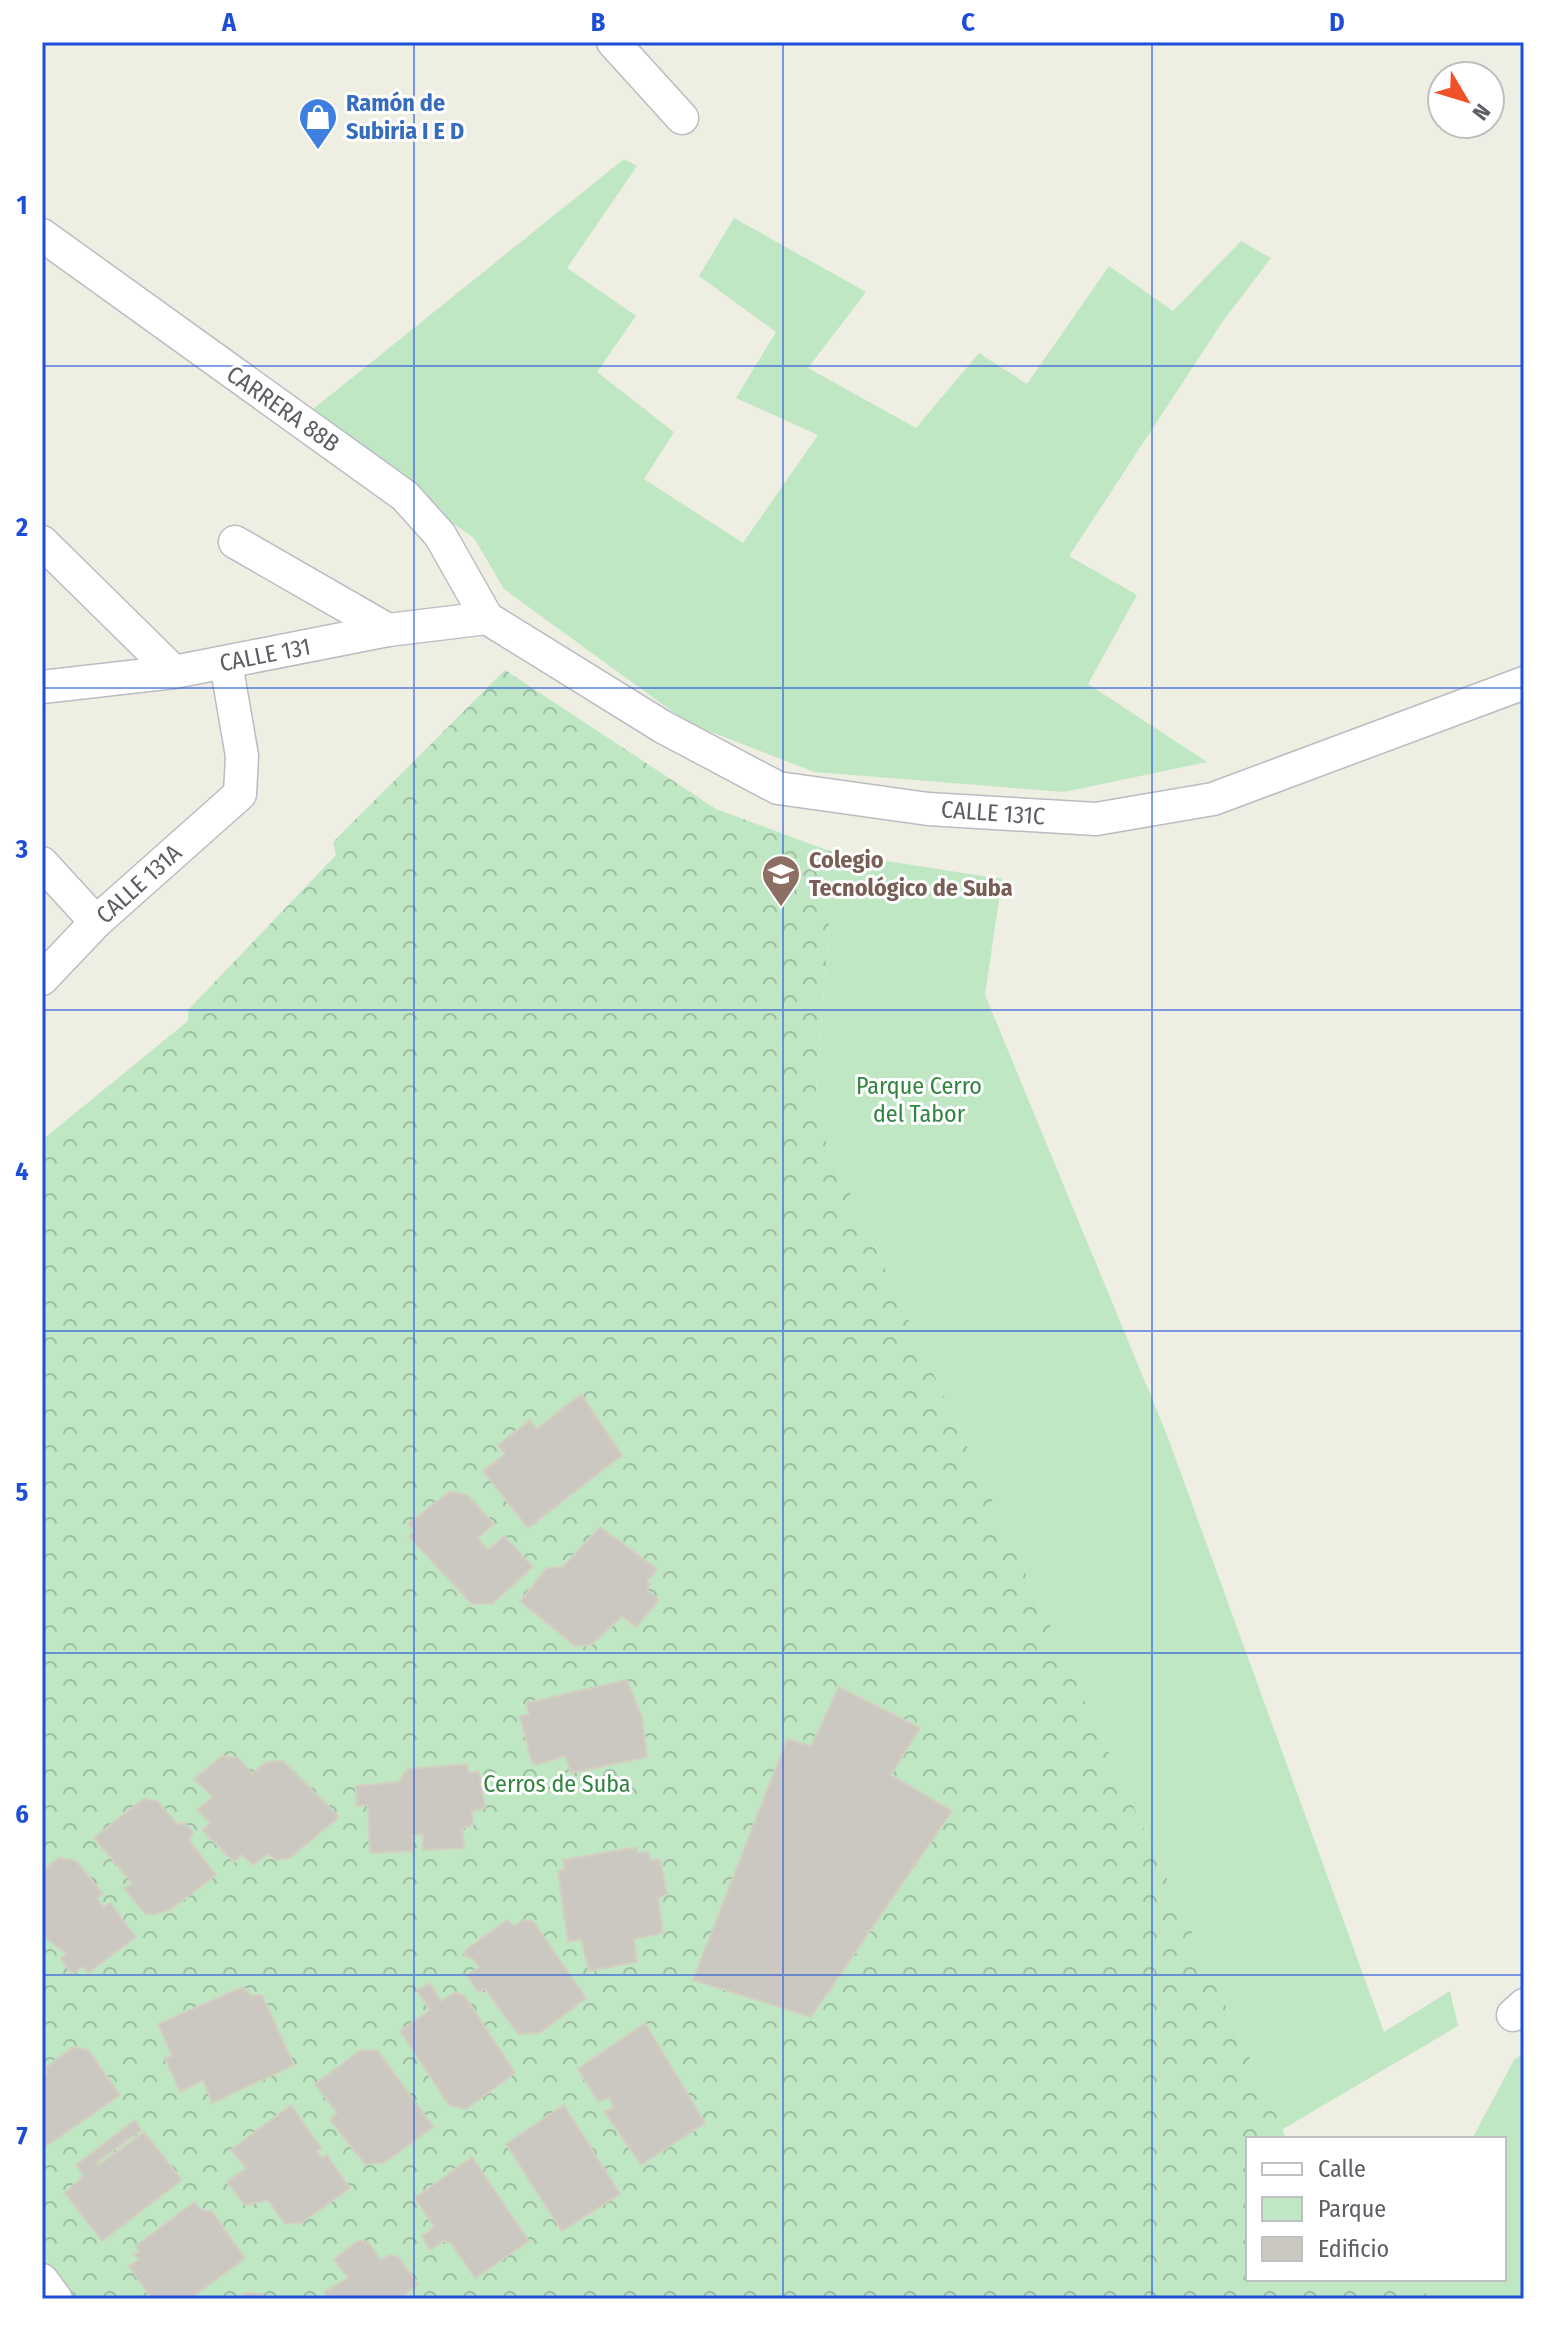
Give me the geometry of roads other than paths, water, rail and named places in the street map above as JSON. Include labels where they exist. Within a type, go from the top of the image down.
[{"type":"street","points":[[613,42],[682,118]]},
{"type":"street","name":"CARRERA 88B","points":[[42,235],[405,496],[440,535],[487,618]]},
{"type":"street","points":[[42,542],[174,672]]},
{"type":"street","points":[[235,542],[388,630]]},
{"type":"street","name":"CALLE 131","points":[[42,687],[174,672],[388,630],[487,618]]},
{"type":"street","name":"CALLE 131C","points":[[487,618],[663,727],[778,788],[928,809],[1096,819],[1213,799],[1524,683]]},
{"type":"street","name":"CALLE 131A","points":[[42,979],[96,922],[240,794],[242,756],[226,663]]},
{"type":"street","points":[[42,863],[96,922]]},
{"type":"street","points":[[42,2280],[56,2299]]},
{"type":"place","name":"Ramón de Subiria I E D","points":[[318,151]]},
{"type":"place","name":"Colegio Tecnológico de Suba","points":[[781,908]]},
{"type":"park label","name":"Parque Cerro del Tabor","points":[[919,1100]]},
{"type":"park label","name":"Cerros de Suba","points":[[557,1784]]}]
